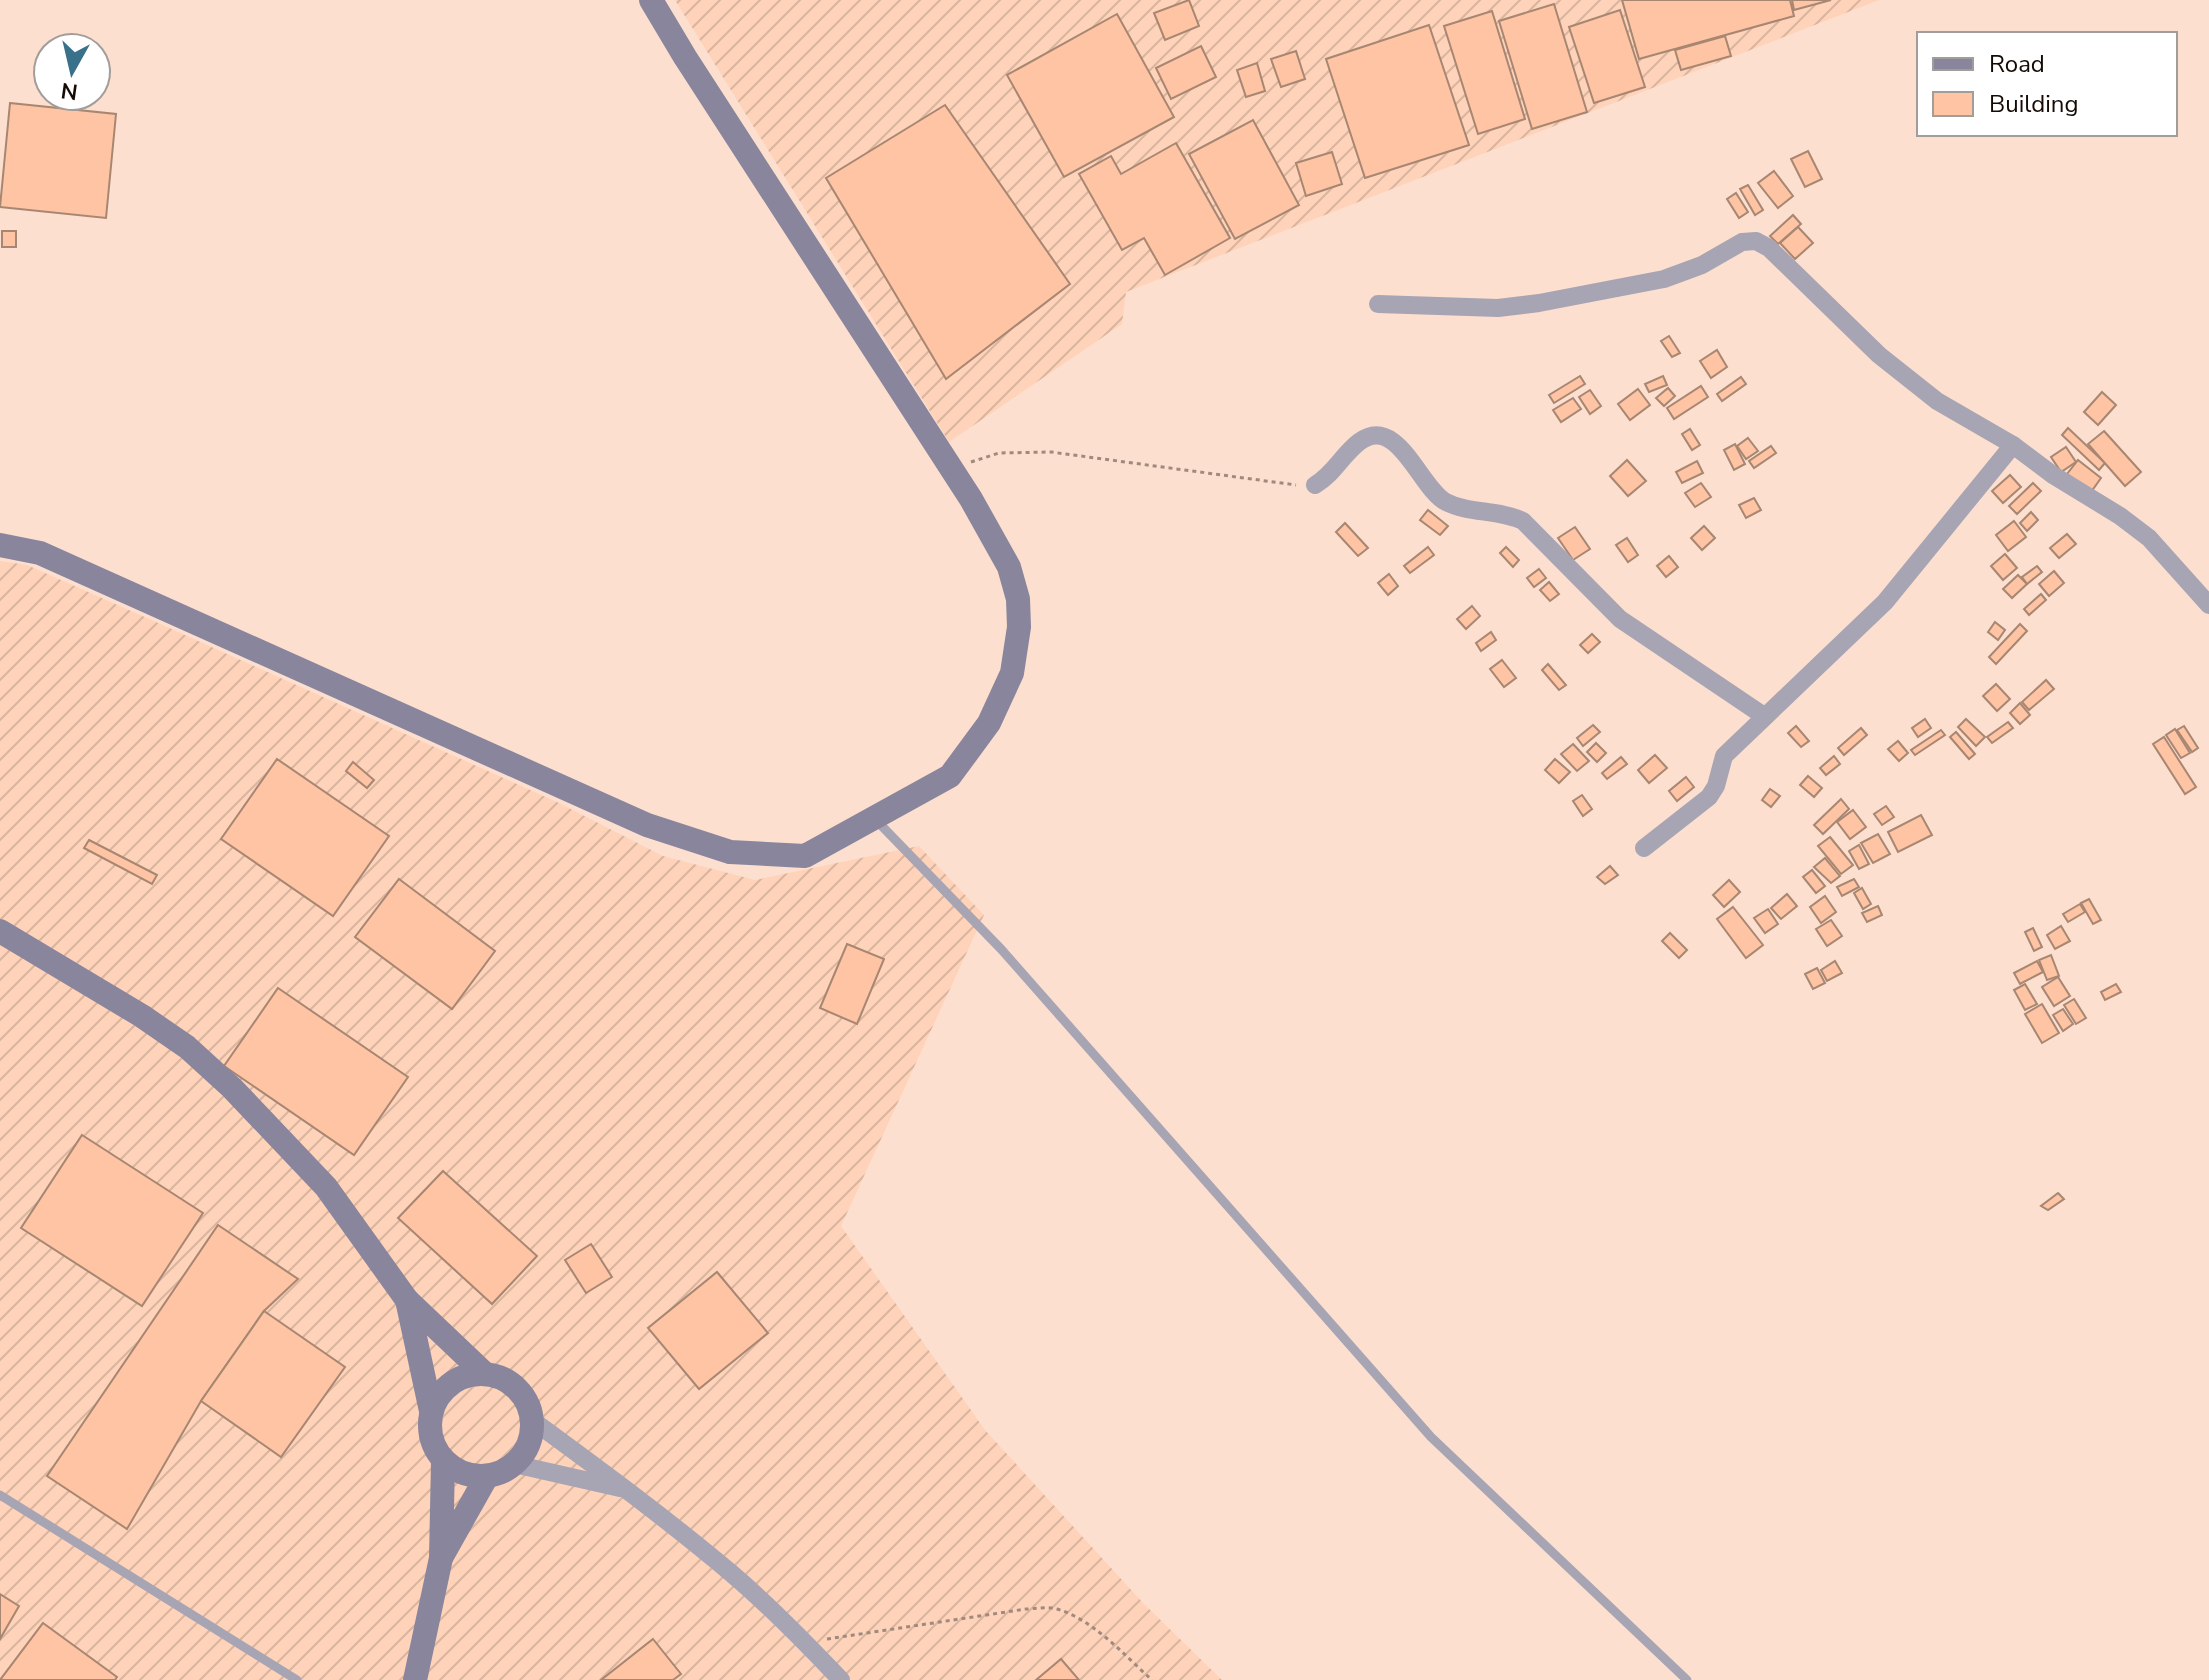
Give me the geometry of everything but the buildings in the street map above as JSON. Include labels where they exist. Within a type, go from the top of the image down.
[{"type":"main road","points":[[0,545],[40,553],[647,825],[730,852],[805,856],[950,776],[989,723],[1012,673],[1019,627],[1018,599],[1009,567],[951,469],[651,0]]},
{"type":"main road","points":[[0,931],[142,1016],[187,1047],[221,1077],[326,1187],[407,1300],[485,1374]]},
{"type":"main road","points":[[407,1300],[431,1411],[429,1429],[433,1446],[443,1461],[471,1476],[487,1476],[514,1464],[525,1452],[531,1436],[532,1420],[527,1403],[517,1388],[485,1374],[468,1375],[452,1383],[439,1395],[431,1411]]},
{"type":"main road","points":[[415,1680],[441,1558],[443,1461]]},
{"type":"main road","points":[[441,1558],[487,1476]]},
{"type":"street","points":[[1378,304],[1498,308],[1539,303],[1664,279],[1702,265],[1742,242],[1756,241],[1769,248],[1879,355],[1937,401],[2013,445],[2149,538],[2209,605]]},
{"type":"street","points":[[1315,485],[1327,478],[1359,441],[1373,436],[1386,437],[1398,444],[1443,501],[1510,514],[1523,521],[1620,619],[1764,716]]},
{"type":"street","points":[[1644,848],[1709,797],[1716,786],[1724,756],[1885,602],[2013,445]]},
{"type":"street","points":[[532,1420],[733,1574],[841,1680]]},
{"type":"street","points":[[514,1464],[627,1490]]},
{"type":"lane","points":[[874,818],[1001,949],[1431,1437],[1687,1680]]},
{"type":"lane","points":[[0,1495],[297,1680]]},
{"type":"path","points":[[951,469],[999,453],[1051,452],[1281,481],[1304,487],[1315,485]]},
{"type":"path","points":[[805,1642],[1026,1609],[1053,1608],[1089,1625],[1152,1680]]},
{"type":"shaded area","points":[[675,0],[1879,0],[1126,292],[1122,324],[949,442]]},
{"type":"shaded area","points":[[0,561],[27,565],[156,622],[559,803],[663,856],[755,880],[919,846],[984,915],[841,1226],[985,1430],[1144,1604],[1222,1680],[0,1680]]}]
